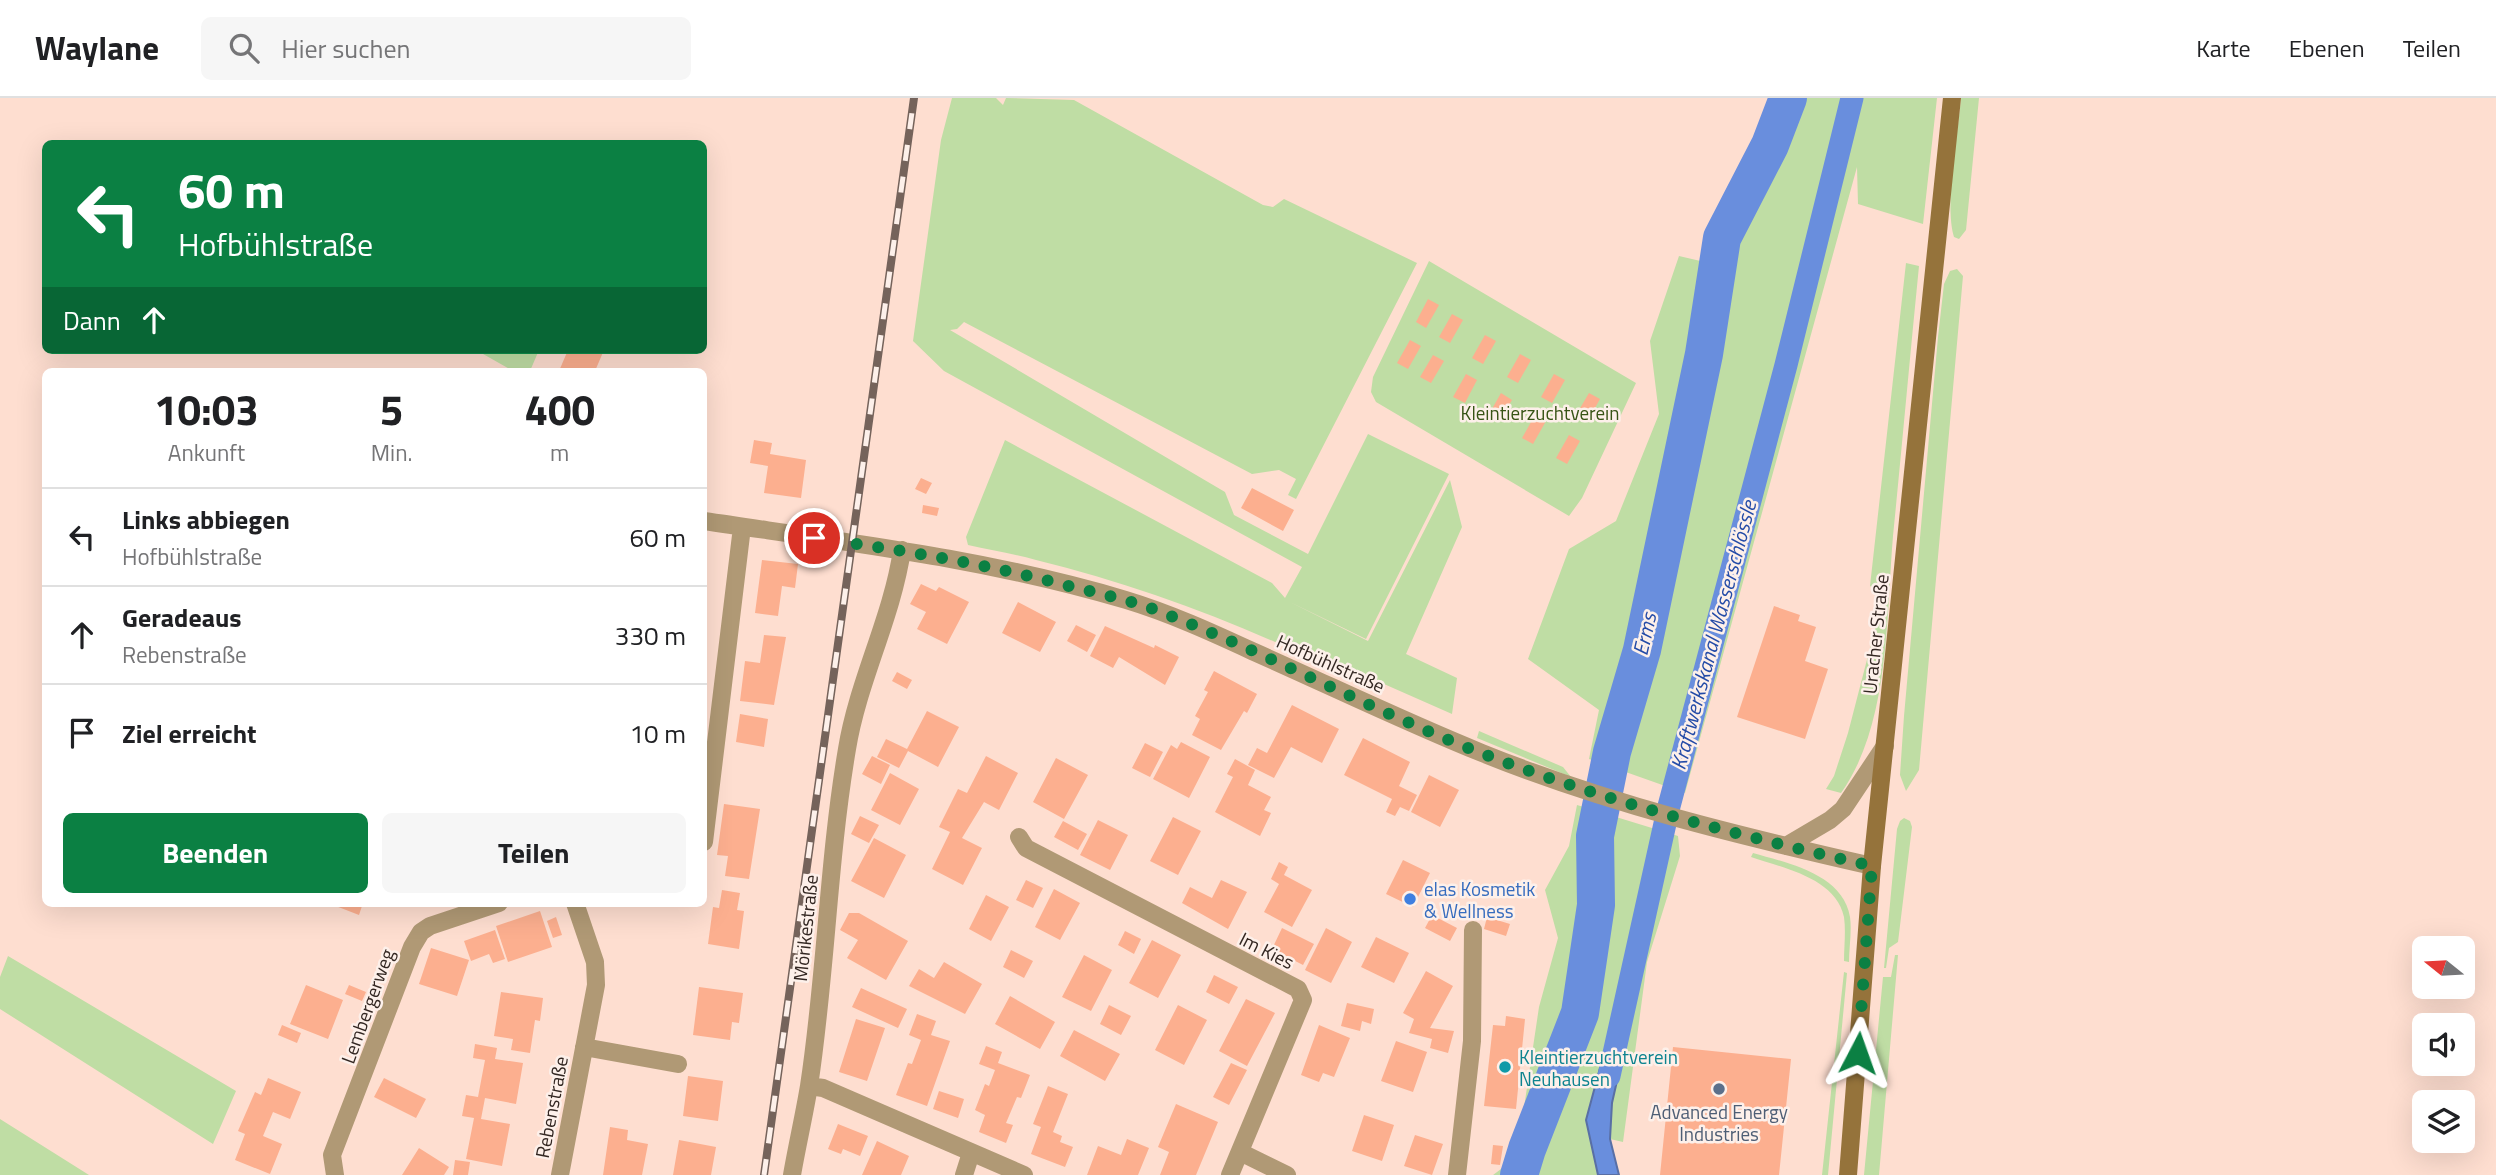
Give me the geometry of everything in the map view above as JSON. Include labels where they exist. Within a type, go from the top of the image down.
[{"type":"street","name":"Uracher Straße","points":[[1848,1175],[1872,866],[1952,98]]},
{"type":"street","points":[[707,521],[742,527],[707,817]]},
{"type":"street","name":"Hofbühlstraße","points":[[742,527],[902,550],[1037,578],[1152,609],[1483,754],[1581,790],[1683,820],[1872,866]]},
{"type":"street","name":"Mörikestraße","points":[[792,1175],[809,1086],[848,743],[869,663],[896,585],[902,550]]},
{"type":"street","points":[[1786,846],[1830,820],[1843,809],[1885,746]]},
{"type":"street","name":"Im Kies","points":[[1019,837],[1026,848],[1036,854],[1298,989],[1302,994],[1303,1000],[1240,1152]]},
{"type":"street","name":"Lembergerweg","points":[[335,1175],[332,1155],[412,947],[421,932],[430,926],[487,907]]},
{"type":"street","name":"Rebenstraße","points":[[560,1175],[596,985],[595,962],[576,907]]},
{"type":"street","points":[[1457,1175],[1472,1041],[1473,930]]},
{"type":"street","name":"Rebenstraße","points":[[584,1047],[678,1064]]},
{"type":"street","points":[[809,1086],[823,1088],[1024,1175]]},
{"type":"street","points":[[1230,1175],[1240,1152],[1287,1175]]},
{"type":"street","points":[[964,1175],[971,1153]]},
{"type":"green space","points":[[952,98],[996,98],[1003,105],[1006,98],[1074,100],[1263,205],[1273,207],[1284,199],[1417,263],[1296,499],[1288,495],[1296,479],[1279,470],[1252,474],[964,322],[957,329],[950,330],[1225,492],[1234,515],[1308,554],[1368,434],[1449,474],[1366,639],[1290,602],[1368,641],[1450,480],[1462,527],[1406,654],[1457,678],[1452,714],[1282,639],[1275,642],[1187,606],[1097,576],[968,545],[966,537],[1005,440],[1272,583],[1285,598],[1302,567],[944,371],[913,341],[941,140]]},
{"type":"green space","points":[[1770,98],[1937,98],[1923,224],[1858,204],[1857,167],[1685,793],[1589,759],[1599,710],[1528,659],[1569,549],[1616,521],[1659,414],[1650,341],[1679,256],[1709,263],[1754,158]]},
{"type":"green space","points":[[1961,98],[1979,98],[1966,230],[1959,239],[1954,237],[1950,207]]},
{"type":"green space","name":"Kleintierzuchtverein","points":[[1429,261],[1636,383],[1582,498],[1569,516],[1376,402],[1371,392],[1373,377]]},
{"type":"green space","points":[[1906,263],[1919,266],[1883,669],[1869,735],[1857,765],[1841,793],[1826,789],[1834,776],[1848,733],[1884,594],[1870,586]]},
{"type":"green space","points":[[1957,269],[1963,276],[1919,770],[1906,791],[1900,775],[1904,716],[1938,337],[1944,284],[1950,271]]},
{"type":"green space","points":[[483,354],[537,354],[531,368],[508,368]]},
{"type":"green space","points":[[1479,731],[1563,767],[1571,777],[1477,738]]},
{"type":"green space","points":[[1577,805],[1678,836],[1680,856],[1647,962],[1623,1142],[1610,1139],[1612,1103],[1624,1050],[1607,1042],[1586,1119],[1598,1175],[1493,1175],[1505,1166],[1519,1141],[1539,1007],[1558,938],[1545,890],[1569,846]]},
{"type":"green space","points":[[1904,818],[1910,821],[1912,827],[1898,942],[1889,948],[1884,968],[1897,829]]},
{"type":"green space","points":[[1753,853],[1797,866],[1825,880],[1837,890],[1850,917],[1849,962],[1844,961],[1844,917],[1831,893],[1806,876],[1751,857]]},
{"type":"green space","points":[[1895,955],[1898,955],[1879,1175],[1864,1175],[1883,977],[1891,977]]},
{"type":"green space","points":[[8,956],[236,1091],[213,1144],[0,1009],[0,977]]},
{"type":"green space","points":[[1844,972],[1847,973],[1828,1175],[1822,1175]]},
{"type":"green space","points":[[0,1119],[89,1175],[0,1175]]},
{"type":"water","points":[[1607,1042],[1624,1050],[1612,1103],[1610,1139],[1619,1175],[1598,1175],[1586,1120]]},
{"type":"building","points":[[1428,299],[1439,305],[1426,328],[1416,322]]},
{"type":"building","points":[[1452,314],[1463,320],[1450,343],[1439,337]]},
{"type":"building","points":[[1485,335],[1496,341],[1483,364],[1472,358]]},
{"type":"building","points":[[1410,340],[1421,346],[1408,369],[1397,363]]},
{"type":"building","points":[[566,354],[602,354],[596,368],[560,368]]},
{"type":"building","points":[[1520,354],[1531,360],[1518,383],[1507,377]]},
{"type":"building","points":[[1433,355],[1444,361],[1431,383],[1420,377]]},
{"type":"building","points":[[1466,374],[1477,380],[1465,403],[1453,397]]},
{"type":"building","points":[[1554,374],[1565,380],[1552,403],[1541,397]]},
{"type":"building","points":[[1501,393],[1512,400],[1499,422],[1488,416]]},
{"type":"building","points":[[1589,393],[1600,399],[1587,422],[1576,415]]},
{"type":"building","points":[[1535,415],[1546,421],[1533,444],[1522,438]]},
{"type":"building","points":[[1569,435],[1580,441],[1567,464],[1556,458]]},
{"type":"building","points":[[754,440],[772,443],[770,454],[806,460],[801,498],[764,493],[768,466],[750,463]]},
{"type":"building","points":[[921,478],[932,483],[926,494],[915,489]]},
{"type":"building","points":[[1252,488],[1294,510],[1283,531],[1241,508]]},
{"type":"building","points":[[923,505],[939,508],[937,516],[922,513]]},
{"type":"building","points":[[762,560],[798,564],[795,588],[782,586],[778,616],[755,613]]},
{"type":"building","points":[[921,584],[936,591],[939,587],[969,602],[947,644],[917,629],[926,612],[910,604]]},
{"type":"building","points":[[1018,602],[1056,622],[1040,652],[1002,633]]},
{"type":"building","points":[[1774,606],[1800,615],[1798,621],[1816,627],[1805,661],[1828,669],[1805,739],[1737,717]]},
{"type":"building","points":[[1076,625],[1096,635],[1087,652],[1067,641]]},
{"type":"building","points":[[1105,626],[1179,657],[1165,685],[1119,657],[1113,668],[1090,656]]},
{"type":"building","points":[[764,635],[786,637],[774,705],[740,701],[745,661],[760,663]]},
{"type":"building","points":[[1214,671],[1257,694],[1221,750],[1192,735],[1200,719],[1195,716],[1208,692],[1204,690]]},
{"type":"building","points":[[897,672],[912,680],[907,689],[892,681]]},
{"type":"building","points":[[1292,705],[1339,729],[1322,763],[1291,747],[1274,778],[1248,765],[1257,748],[1267,753]]},
{"type":"building","points":[[927,711],[959,727],[938,767],[908,751],[899,768],[877,757],[886,739],[907,749]]},
{"type":"building","points":[[740,714],[768,719],[764,747],[736,742]]},
{"type":"building","points":[[1363,738],[1410,762],[1399,786],[1417,795],[1409,811],[1400,807],[1395,816],[1386,812],[1392,799],[1344,775]]},
{"type":"building","points":[[1181,742],[1210,757],[1189,798],[1153,779],[1171,745],[1177,749]]},
{"type":"building","points":[[1145,743],[1163,752],[1150,777],[1132,768]]},
{"type":"building","points":[[872,756],[890,765],[881,784],[862,774]]},
{"type":"building","points":[[986,756],[1018,773],[999,810],[984,802],[962,838],[982,848],[963,885],[932,869],[950,832],[939,827],[958,789],[967,793]]},
{"type":"building","points":[[1056,758],[1088,775],[1064,819],[1033,802]]},
{"type":"building","points":[[1235,759],[1255,770],[1248,785],[1271,797],[1264,810],[1271,813],[1260,836],[1215,812],[1233,777],[1227,774]]},
{"type":"building","points":[[890,773],[919,789],[900,825],[871,810]]},
{"type":"building","points":[[1429,775],[1459,790],[1440,827],[1411,812]]},
{"type":"building","points":[[724,804],[760,809],[749,879],[725,876],[728,856],[717,855]]},
{"type":"building","points":[[860,816],[879,825],[869,843],[851,834]]},
{"type":"building","points":[[1173,817],[1201,831],[1178,875],[1150,861]]},
{"type":"building","points":[[1098,820],[1128,835],[1110,870],[1080,855]]},
{"type":"building","points":[[1063,821],[1087,834],[1078,850],[1054,837]]},
{"type":"building","points":[[874,838],[906,855],[884,898],[851,881]]},
{"type":"building","points":[[1403,860],[1430,873],[1413,907],[1386,894]]},
{"type":"building","points":[[1279,862],[1288,867],[1284,875],[1312,890],[1292,927],[1264,912],[1279,884],[1271,879]]},
{"type":"building","points":[[1026,880],[1043,888],[1033,908],[1016,900]]},
{"type":"building","points":[[1221,880],[1247,892],[1228,929],[1182,903],[1190,887],[1212,898]]},
{"type":"building","points":[[1054,889],[1080,903],[1060,940],[1035,927]]},
{"type":"building","points":[[722,890],[740,893],[737,910],[744,911],[739,949],[708,944],[713,907],[719,908]]},
{"type":"building","points":[[986,895],[1009,907],[991,941],[969,929]]},
{"type":"building","points":[[338,907],[362,907],[359,915]]},
{"type":"building","points":[[540,911],[552,947],[508,962],[496,926]]},
{"type":"building","points":[[849,913],[859,913],[908,941],[886,980],[847,958],[858,940],[840,930]]},
{"type":"building","points":[[1432,915],[1457,928],[1450,941],[1425,928]]},
{"type":"building","points":[[556,917],[562,935],[553,938],[547,921]]},
{"type":"building","points":[[1487,917],[1510,924],[1506,936],[1484,929]]},
{"type":"building","points":[[1282,928],[1314,944],[1303,965],[1272,949]]},
{"type":"building","points":[[1326,928],[1352,942],[1331,983],[1305,970]]},
{"type":"building","points":[[495,930],[505,959],[493,963],[489,954],[471,961],[464,941]]},
{"type":"building","points":[[1125,931],[1141,939],[1134,954],[1118,945]]},
{"type":"building","points":[[1376,937],[1409,953],[1394,983],[1361,967]]},
{"type":"building","points":[[1152,940],[1181,955],[1158,998],[1129,983]]},
{"type":"building","points":[[431,948],[469,960],[457,996],[419,984]]},
{"type":"building","points":[[1011,950],[1033,961],[1024,978],[1003,967]]},
{"type":"building","points":[[1084,955],[1112,970],[1091,1011],[1062,997]]},
{"type":"building","points":[[944,962],[982,984],[965,1014],[909,986],[919,969],[934,978]]},
{"type":"building","points":[[1426,971],[1453,986],[1430,1028],[1454,1031],[1448,1053],[1430,1048],[1432,1039],[1409,1033],[1414,1019],[1403,1013]]},
{"type":"building","points":[[1214,975],[1238,987],[1229,1004],[1206,992]]},
{"type":"building","points":[[306,985],[343,1000],[328,1039],[290,1024]]},
{"type":"building","points":[[349,985],[366,992],[362,1001],[345,994]]},
{"type":"building","points":[[699,987],[743,993],[739,1023],[732,1022],[730,1040],[693,1035]]},
{"type":"building","points":[[861,988],[907,1009],[898,1028],[852,1007]]},
{"type":"building","points":[[501,992],[543,998],[540,1021],[535,1020],[530,1053],[511,1050],[513,1039],[494,1036]]},
{"type":"building","points":[[1010,996],[1055,1022],[1040,1049],[995,1024]]},
{"type":"building","points":[[1246,999],[1275,1013],[1247,1066],[1219,1051]]},
{"type":"building","points":[[1347,1003],[1374,1009],[1371,1024],[1362,1021],[1360,1031],[1341,1026]]},
{"type":"building","points":[[1109,1005],[1131,1016],[1121,1035],[1100,1024]]},
{"type":"building","points":[[1178,1005],[1207,1020],[1184,1065],[1155,1050]]},
{"type":"building","points":[[917,1014],[936,1021],[931,1035],[950,1041],[927,1106],[896,1095],[908,1063],[912,1064],[921,1040],[909,1035]]},
{"type":"building","name":"Kleintierzuchtverein Neuhausen","points":[[1506,1016],[1525,1019],[1516,1109],[1484,1106],[1493,1025],[1505,1026]]},
{"type":"building","points":[[856,1019],[885,1028],[867,1081],[839,1072]]},
{"type":"building","points":[[282,1025],[301,1033],[297,1043],[278,1035]]},
{"type":"building","points":[[1319,1025],[1350,1038],[1334,1077],[1323,1073],[1319,1082],[1301,1075]]},
{"type":"building","points":[[1074,1030],[1120,1054],[1105,1081],[1060,1056]]},
{"type":"building","points":[[1396,1041],[1427,1052],[1413,1092],[1381,1081]]},
{"type":"building","points":[[475,1044],[497,1048],[495,1059],[523,1063],[516,1104],[485,1098],[481,1119],[510,1124],[502,1166],[466,1159],[474,1118],[462,1116],[466,1095],[478,1097],[485,1060],[473,1058]]},
{"type":"building","points":[[986,1046],[1002,1052],[998,1063],[1030,1075],[1021,1098],[1017,1097],[1006,1123],[1013,1125],[1006,1143],[979,1132],[985,1115],[975,1110],[985,1084],[989,1086],[995,1070],[979,1064]]},
{"type":"building","points":[[1673,1047],[1791,1059],[1779,1175],[1660,1175]]},
{"type":"building","points":[[1231,1063],[1247,1070],[1229,1105],[1213,1097]]},
{"type":"building","points":[[688,1076],[723,1081],[718,1121],[683,1116]]},
{"type":"building","points":[[268,1078],[301,1092],[290,1119],[273,1112],[263,1136],[282,1144],[270,1174],[235,1160],[245,1134],[238,1131],[255,1092],[261,1095]]},
{"type":"building","points":[[384,1078],[426,1099],[416,1118],[374,1097]]},
{"type":"building","points":[[1048,1086],[1068,1094],[1053,1132],[1062,1136],[1060,1142],[1073,1147],[1065,1167],[1031,1154],[1041,1127],[1033,1124]]},
{"type":"building","points":[[939,1091],[964,1099],[958,1118],[933,1109]]},
{"type":"building","points":[[1176,1104],[1218,1122],[1196,1175],[1160,1175],[1169,1152],[1158,1147]]},
{"type":"building","points":[[1364,1115],[1394,1125],[1382,1161],[1352,1151]]},
{"type":"building","points":[[838,1124],[868,1136],[860,1156],[843,1149],[841,1154],[828,1149]]},
{"type":"building","points":[[610,1127],[628,1130],[627,1140],[648,1144],[642,1175],[603,1175]]},
{"type":"building","points":[[1415,1135],[1443,1144],[1432,1175],[1404,1166]]},
{"type":"building","points":[[1127,1139],[1149,1148],[1138,1175],[1087,1175],[1098,1146],[1121,1155]]},
{"type":"building","points":[[679,1140],[716,1147],[711,1175],[673,1175]]},
{"type":"building","points":[[877,1141],[909,1156],[901,1175],[862,1175]]},
{"type":"building","points":[[1493,1145],[1503,1146],[1500,1165],[1491,1164]]},
{"type":"building","points":[[419,1148],[449,1167],[444,1175],[402,1175]]},
{"type":"building","points":[[455,1160],[470,1162],[468,1175],[453,1175]]},
{"type":"waterway","name":"Erms","points":[[1519,1175],[1580,1013],[1596,905],[1595,836],[1612,752],[1642,650],[1704,354],[1722,238],[1770,145],[1788,98]]},
{"type":"waterway","name":"Kraftwerkskanal Wasserschlössle","points":[[1609,1076],[1668,810],[1786,365],[1852,98]]},
{"type":"railway","points":[[764,1175],[914,98]]},
{"type":"place","name":"elas Kosmetik & Wellness","points":[[1410,899]]},
{"type":"place","name":"Kleintierzuchtverein Neuhausen","points":[[1505,1067]]},
{"type":"place","name":"Advanced Energy Industries","points":[[1719,1089]]},
{"type":"route","points":[[814,538],[902,550],[1126,600],[1214,634],[1483,754],[1581,790],[1683,820],[1872,866],[1858,1053]]}]
